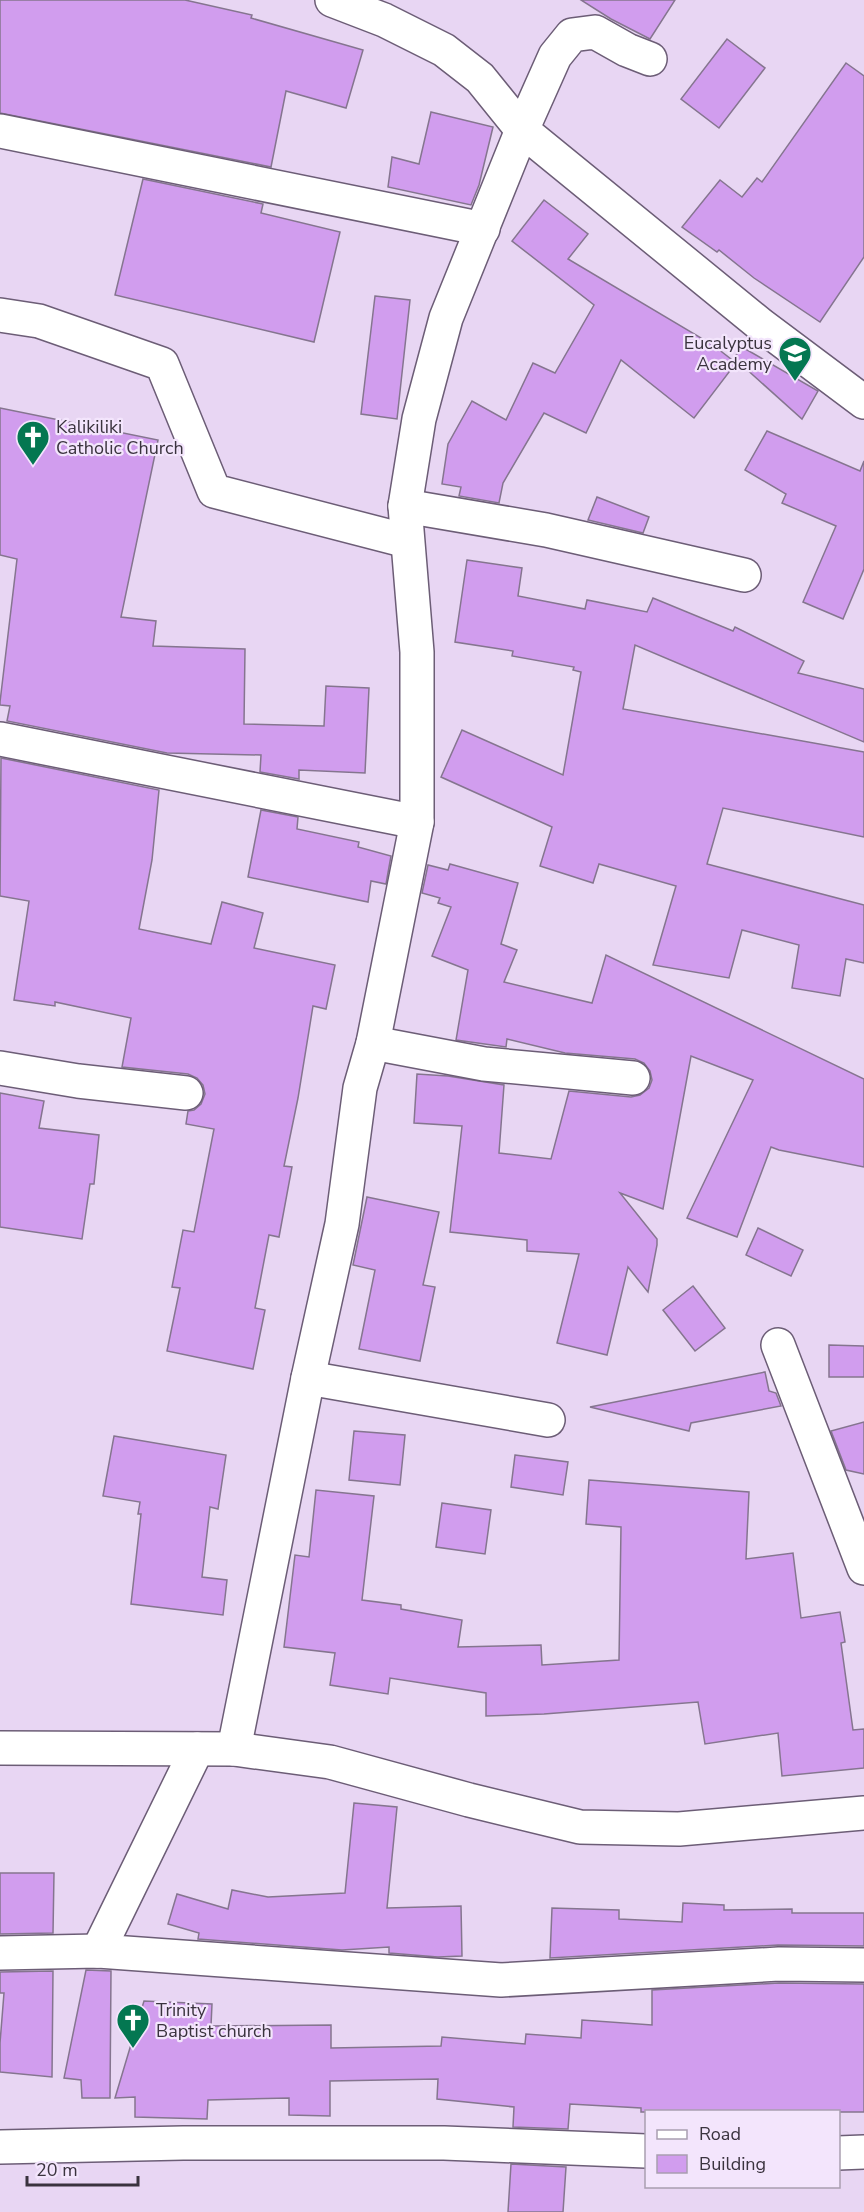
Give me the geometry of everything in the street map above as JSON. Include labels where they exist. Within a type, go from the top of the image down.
[{"type":"street","points":[[332,0],[384,20],[444,50],[480,78],[522,129],[761,325],[864,402]]},
{"type":"street","points":[[234,1749],[308,1378],[342,1224],[360,1088],[373,1043],[417,822],[417,652],[405,506],[419,419],[447,318],[522,129],[555,56],[572,36],[595,32],[627,50],[651,59]]},
{"type":"street","points":[[0,131],[483,229]]},
{"type":"street","points":[[0,315],[39,321],[162,364],[213,491],[407,541]]},
{"type":"street","points":[[405,506],[546,531],[744,575]]},
{"type":"street","points":[[0,739],[417,822]]},
{"type":"street","points":[[373,1043],[484,1064],[633,1078]]},
{"type":"street","points":[[0,1068],[78,1081],[186,1093]]},
{"type":"street","points":[[778,1345],[864,1568]]},
{"type":"street","points":[[308,1378],[548,1420]]},
{"type":"street","points":[[0,1748],[234,1749],[330,1762],[469,1800],[580,1827],[679,1829],[864,1813]]},
{"type":"street","points":[[98,1951],[197,1749]]},
{"type":"street","points":[[0,1953],[98,1951],[501,1980],[779,1964],[864,1965]]},
{"type":"street","points":[[0,2147],[183,2143],[444,2143],[645,2151]]},
{"type":"street","points":[[840,2152],[864,2152]]},
{"type":"building","points":[[0,0],[185,0],[252,15],[251,18],[363,50],[346,108],[286,91],[271,167],[0,113]]},
{"type":"building","points":[[581,0],[675,0],[650,39]]},
{"type":"building","points":[[727,39],[765,68],[719,128],[681,99]]},
{"type":"building","points":[[846,63],[864,76],[864,257],[820,322],[754,278],[719,250],[717,252],[682,227],[720,180],[742,197],[757,178],[762,182]]},
{"type":"building","points":[[431,112],[493,127],[479,185],[471,205],[388,187],[392,157],[419,164]]},
{"type":"building","points":[[143,179],[263,204],[261,213],[340,232],[314,342],[115,295]]},
{"type":"building","points":[[544,200],[588,234],[568,259],[713,345],[736,363],[694,418],[621,360],[586,433],[544,413],[503,483],[499,503],[459,496],[461,487],[442,484],[448,444],[472,401],[506,420],[533,363],[555,373],[594,305],[512,241]]},
{"type":"building","points":[[375,296],[410,300],[397,419],[361,414]]},
{"type":"building","points":[[742,347],[818,391],[802,419],[734,358]]},
{"type":"building","points":[[0,408],[158,440],[121,617],[156,621],[153,646],[245,649],[244,724],[324,726],[326,686],[369,688],[365,773],[299,770],[299,779],[260,772],[261,755],[167,753],[7,721],[10,706],[0,705],[0,702],[17,559],[0,555]]},
{"type":"building","points":[[767,431],[860,471],[864,461],[864,569],[843,619],[803,602],[836,526],[782,503],[786,494],[745,470]]},
{"type":"building","points":[[597,497],[649,517],[643,533],[588,520]]},
{"type":"building","points":[[467,560],[522,568],[518,596],[585,609],[587,600],[647,612],[653,598],[733,631],[735,627],[804,661],[798,673],[864,689],[864,742],[635,645],[623,709],[864,752],[864,837],[723,808],[707,864],[864,905],[864,963],[846,959],[840,996],[792,988],[799,945],[742,930],[729,978],[653,965],[676,886],[599,864],[593,883],[540,866],[552,827],[441,777],[462,730],[563,775],[581,672],[573,670],[574,667],[512,656],[513,651],[455,642]]},
{"type":"building","points":[[1,758],[159,790],[152,860],[139,929],[211,944],[222,902],[263,913],[254,948],[335,965],[326,1009],[313,1006],[284,1166],[292,1167],[279,1237],[269,1235],[255,1308],[265,1310],[253,1369],[167,1351],[180,1288],[172,1287],[183,1230],[194,1232],[214,1129],[186,1124],[188,1111],[194,1110],[201,1104],[205,1094],[203,1085],[197,1078],[188,1074],[122,1067],[131,1018],[55,1002],[55,1006],[14,1000],[29,901],[0,896]]},
{"type":"building","points":[[261,810],[298,817],[297,829],[359,842],[358,847],[391,856],[386,884],[371,881],[368,902],[248,877]]},
{"type":"building","points":[[450,864],[518,883],[501,944],[517,950],[504,982],[592,1003],[606,955],[864,1079],[864,1167],[771,1147],[737,1237],[687,1218],[753,1080],[691,1056],[663,1209],[620,1193],[657,1239],[657,1245],[648,1292],[628,1267],[607,1355],[557,1343],[579,1254],[527,1251],[527,1240],[450,1232],[462,1126],[414,1123],[417,1074],[448,1076],[504,1085],[499,1153],[551,1159],[569,1091],[631,1097],[640,1095],[649,1088],[652,1080],[650,1071],[644,1063],[635,1059],[565,1053],[507,1039],[506,1047],[456,1040],[468,970],[432,956],[451,907],[438,903],[440,898],[422,893],[428,865],[448,870]]},
{"type":"building","points":[[0,1093],[44,1101],[39,1128],[99,1135],[94,1184],[90,1184],[82,1239],[0,1227]]},
{"type":"building","points":[[367,1197],[439,1212],[423,1285],[435,1287],[420,1361],[359,1349],[375,1270],[353,1265]]},
{"type":"building","points":[[758,1228],[803,1250],[791,1276],[746,1255]]},
{"type":"building","points":[[693,1286],[725,1328],[695,1351],[663,1310]]},
{"type":"building","points":[[829,1345],[864,1346],[864,1377],[829,1377]]},
{"type":"building","points":[[765,1372],[769,1391],[776,1393],[781,1406],[691,1423],[689,1431],[590,1407]]},
{"type":"building","points":[[864,1422],[864,1474],[846,1470],[831,1431]]},
{"type":"building","points":[[354,1431],[405,1435],[400,1485],[349,1480]]},
{"type":"building","points":[[114,1436],[226,1455],[218,1509],[210,1507],[202,1577],[227,1580],[223,1615],[131,1604],[141,1514],[138,1514],[140,1502],[103,1496]]},
{"type":"building","points":[[515,1455],[568,1462],[563,1495],[511,1487]]},
{"type":"building","points":[[589,1480],[749,1492],[746,1559],[793,1553],[801,1618],[840,1612],[845,1642],[841,1643],[853,1730],[864,1729],[864,1768],[782,1776],[778,1733],[705,1744],[698,1702],[544,1714],[486,1716],[486,1693],[390,1678],[388,1694],[330,1685],[335,1653],[284,1647],[295,1555],[309,1557],[316,1490],[374,1496],[362,1600],[401,1605],[401,1609],[462,1620],[458,1647],[541,1645],[542,1665],[619,1660],[621,1527],[586,1524]]},
{"type":"building","points":[[442,1503],[491,1510],[485,1554],[436,1547]]},
{"type":"building","points":[[354,1803],[397,1807],[387,1908],[461,1906],[462,1956],[438,1957],[389,1953],[389,1947],[342,1950],[198,1939],[199,1933],[168,1924],[177,1894],[228,1909],[232,1890],[268,1897],[345,1893]]},
{"type":"building","points":[[0,1873],[54,1873],[53,1933],[0,1934]]},
{"type":"building","points":[[683,1903],[724,1905],[724,1910],[792,1909],[792,1913],[864,1913],[864,1946],[778,1945],[550,1958],[552,1908],[619,1910],[619,1919],[682,1922]]},
{"type":"building","points":[[86,1970],[111,1971],[110,2098],[82,2098],[81,2080],[64,2078]]},
{"type":"building","points":[[53,1971],[52,2077],[0,2072],[4,1993],[0,1993],[0,1972]]},
{"type":"building","points":[[779,1983],[864,1984],[864,2112],[645,2110],[641,2112],[641,2108],[570,2104],[568,2129],[513,2127],[514,2107],[437,2099],[438,2079],[330,2081],[330,2116],[289,2115],[289,2098],[208,2100],[207,2119],[135,2117],[135,2097],[115,2098],[144,2001],[212,2004],[211,2026],[331,2025],[331,2048],[441,2046],[442,2037],[525,2044],[526,2034],[581,2038],[582,2020],[652,2025],[652,1990]]},
{"type":"building","points":[[511,2164],[566,2167],[563,2212],[508,2212]]},
{"type":"place","name":"Eucalyptus Academy","points":[[795,382]]},
{"type":"place","name":"Kalikiliki Catholic Church","points":[[33,466]]},
{"type":"place","name":"Trinity Baptist church","points":[[133,2049]]}]
